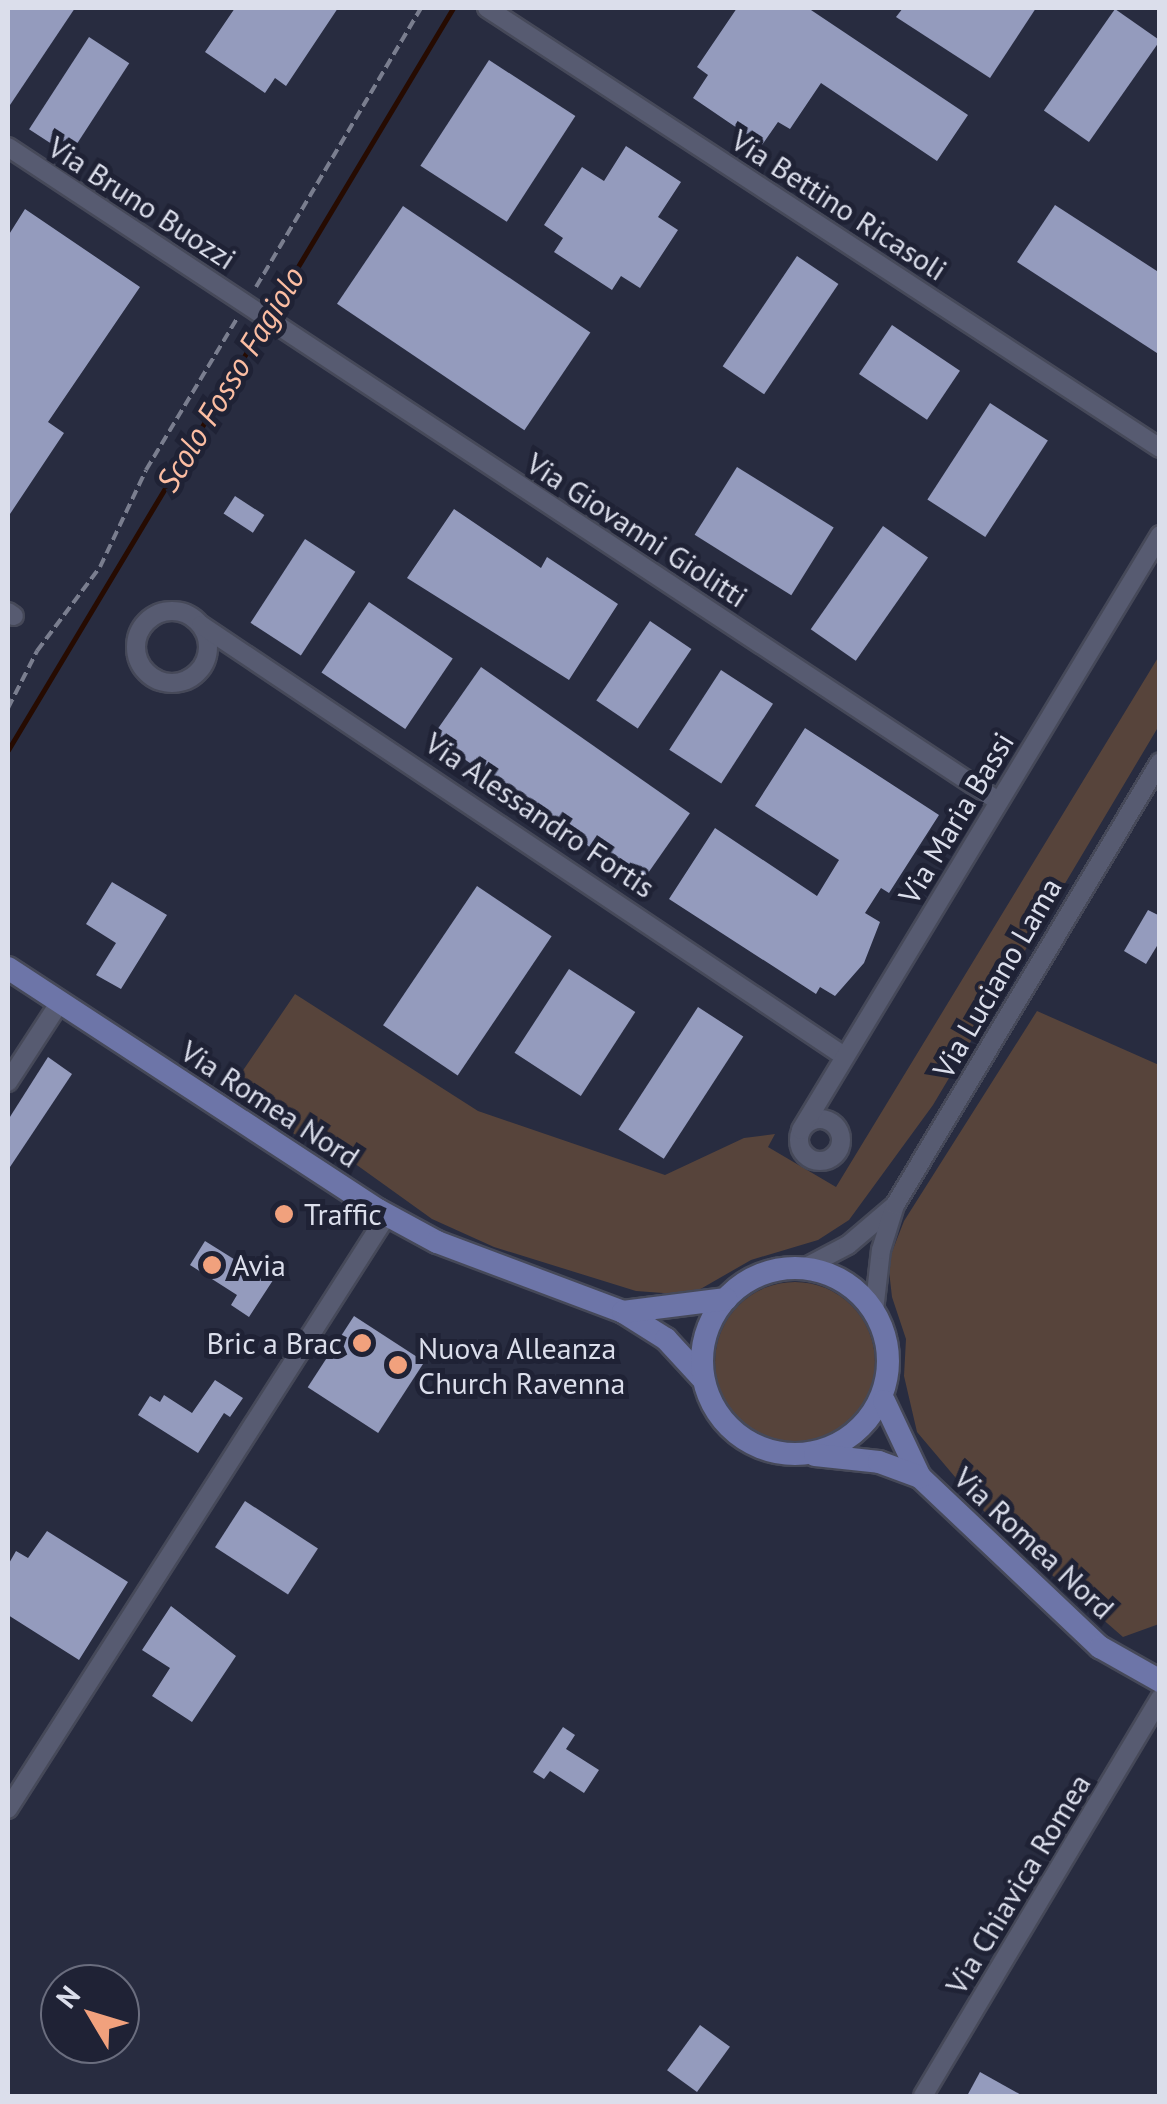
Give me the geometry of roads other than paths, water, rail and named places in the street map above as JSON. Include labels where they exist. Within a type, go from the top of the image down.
[{"type":"main road","name":"Via Romea Nord","points":[[8,968],[387,1215],[437,1242],[623,1312],[666,1338],[702,1378]]},
{"type":"main road","points":[[808,1266],[846,1280],[874,1310],[889,1349],[884,1401],[850,1438],[815,1455],[780,1454],[749,1443],[717,1415],[702,1378],[701,1339],[726,1299],[764,1272],[808,1266]]},
{"type":"main road","name":"Via Romea Nord","points":[[623,1312],[726,1299]]},
{"type":"main road","name":"Via Romea Nord","points":[[884,1401],[920,1477],[1100,1647],[1160,1680]]},
{"type":"main road","name":"Via Romea Nord","points":[[815,1455],[879,1462],[920,1477]]},
{"type":"street","name":"Via Bettino Ricasoli","points":[[493,11],[1160,448]]},
{"type":"street","name":"Via Bruno Buozzi","points":[[8,147],[246,304]]},
{"type":"street","name":"Via Giovanni Giolitti","points":[[246,304],[998,801]]},
{"type":"street","name":"Via Maria Bassi","points":[[801,1130],[1160,535]]},
{"type":"street","name":"Via Alessandro Fortis","points":[[201,625],[206,660],[190,678],[162,682],[144,670],[136,643],[154,615],[181,612],[201,625],[844,1056]]},
{"type":"street","name":"Via Luciano Lama","points":[[1147,779],[1160,747]]},
{"type":"street","name":"Via Luciano Lama","points":[[874,1310],[881,1250],[896,1205],[1160,762]]},
{"type":"street","points":[[8,1082],[60,1002]]},
{"type":"street","name":"Via Luciano Lama","points":[[808,1266],[848,1245],[896,1205]]},
{"type":"street","points":[[8,1809],[387,1215]]},
{"type":"street","name":"Via Chiavica Romea","points":[[923,2096],[1160,1698]]},
{"type":"waterway","name":"Scolo Fosso Fagiolo","points":[[8,750],[453,8]]},
{"type":"place","name":"Traffic","points":[[284,1214]]},
{"type":"place","name":"Avia","points":[[212,1265]]},
{"type":"place","name":"Bric a Brac","points":[[362,1343]]},
{"type":"place","name":"Nuova Alleanza Church Ravenna","points":[[398,1365]]}]
